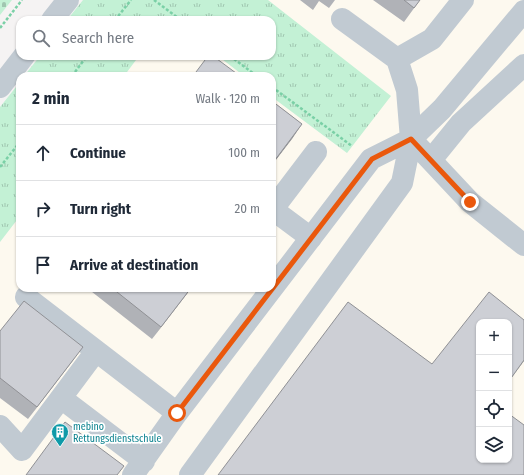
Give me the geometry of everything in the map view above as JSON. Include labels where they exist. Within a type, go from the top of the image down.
[{"type":"street","points":[[55,16],[68,0]]},
{"type":"street","points":[[397,59],[432,39],[463,0]]},
{"type":"street","points":[[276,284],[372,159],[411,139],[442,110],[524,10]]},
{"type":"street","points":[[190,475],[402,183],[411,139],[407,90],[397,59],[342,18]]},
{"type":"street","points":[[0,87],[21,60]]},
{"type":"street","points":[[431,160],[461,123],[524,65]]},
{"type":"street","points":[[411,139],[470,202],[524,245]]},
{"type":"street","points":[[276,204],[316,152]]},
{"type":"street","points":[[276,212],[311,238]]},
{"type":"street","points":[[61,398],[138,468],[177,413],[270,292]]},
{"type":"street","points":[[26,297],[177,413]]},
{"type":"street","points":[[0,426],[22,450],[96,351]]},
{"type":"path","points":[[0,28],[22,0]]},
{"type":"path","points":[[118,16],[131,0]]},
{"type":"path","points":[[154,0],[176,16]]},
{"type":"path","points":[[75,72],[84,60]]},
{"type":"path","points":[[235,60],[252,72]]},
{"type":"path","points":[[276,90],[352,146]]},
{"type":"path","points":[[0,167],[16,147]]},
{"type":"shaded area","points":[[268,0],[524,0],[524,475],[0,475],[0,242],[16,221],[16,292],[276,292],[276,100],[347,153],[390,96]]},
{"type":"shaded area","points":[[136,60],[223,60],[239,72],[127,72]]},
{"type":"green space","points":[[0,0],[12,0],[0,15]]},
{"type":"green space","points":[[83,0],[268,0],[391,96],[347,153],[276,100],[276,72],[239,72],[223,60],[276,60],[276,16],[70,16]]},
{"type":"green space","points":[[37,60],[136,60],[127,72],[27,72]]},
{"type":"green space","points":[[16,87],[16,221],[0,242],[0,107]]},
{"type":"building","points":[[404,0],[420,0],[414,8]]},
{"type":"building","points":[[205,60],[218,60],[235,72],[196,72]]},
{"type":"building","points":[[276,104],[302,124],[276,159]]},
{"type":"building","points":[[117,292],[188,292],[161,327]]},
{"type":"building","points":[[489,292],[524,320],[524,360],[512,377],[512,319],[476,319],[476,463],[512,463],[512,416],[524,425],[524,475],[218,475],[348,302],[432,364]]},
{"type":"building","points":[[24,301],[83,347],[37,407],[0,378],[0,331]]},
{"type":"building","points":[[65,422],[124,466],[117,475],[26,475]]},
{"type":"place","name":"mebino Rettungsdienstschule","points":[[60,447]]},
{"type":"route","points":[[177,413],[372,159],[411,139],[470,202]]}]
